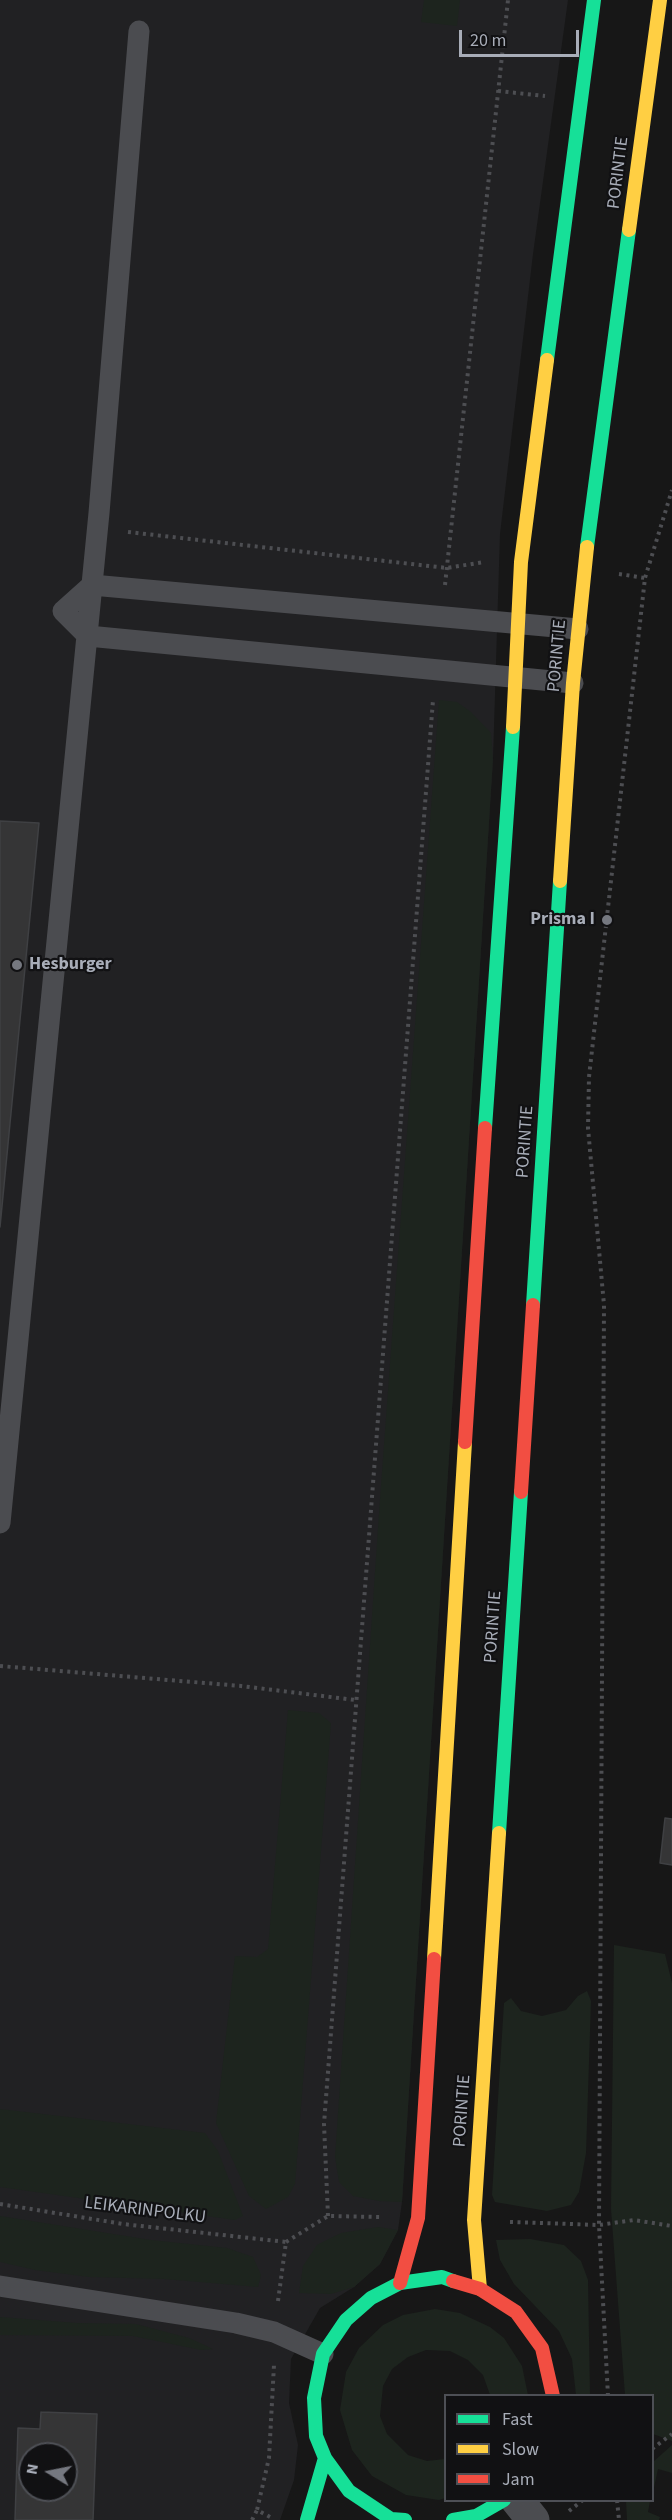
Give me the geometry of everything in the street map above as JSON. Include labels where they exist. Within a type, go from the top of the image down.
[{"type":"main road","points":[[400,2283],[418,2218],[473,1308],[516,679],[521,562],[594,0]]},
{"type":"main road","name":"PORINTIE","points":[[480,2289],[474,2220],[573,683],[578,629],[660,0]]},
{"type":"main road","points":[[395,2520],[349,2491],[325,2458],[316,2436],[314,2398],[323,2354],[346,2320],[371,2298],[400,2283],[442,2277],[480,2289],[516,2312],[542,2348],[553,2394]]},
{"type":"main road","points":[[307,2520],[325,2458]]},
{"type":"main road","points":[[453,2520],[476,2516],[500,2502]]},
{"type":"street","points":[[519,2502],[533,2520]]},
{"type":"lane","points":[[140,31],[92,585],[63,612],[88,636],[573,683]]},
{"type":"lane","points":[[92,585],[578,629]]},
{"type":"lane","points":[[0,1523],[88,636]]},
{"type":"lane","points":[[0,2286],[236,2323],[274,2332],[323,2354]]},
{"type":"path","points":[[441,616],[508,0]]},
{"type":"path","points":[[498,91],[549,97],[550,86]]},
{"type":"path","points":[[608,2394],[599,2225],[604,1305],[588,1128],[589,1077],[645,578],[672,490]]},
{"type":"path","points":[[96,529],[447,568]]},
{"type":"path","points":[[328,2216],[324,2124],[435,670]]},
{"type":"path","points":[[0,1666],[241,1686],[355,1700]]},
{"type":"path","name":"LEIKARINPOLKU","points":[[0,2204],[123,2224],[286,2242],[274,2332]]},
{"type":"path","points":[[599,2225],[634,2220],[672,2226]]},
{"type":"path","points":[[252,2520],[257,2510],[269,2458],[274,2332]]},
{"type":"path","points":[[654,2448],[672,2434]]},
{"type":"path","points":[[617,2502],[619,2520]]},
{"type":"path","points":[[257,2510],[276,2520]]},
{"type":"shaded area","points":[[0,0],[568,0],[533,254],[500,534],[493,759],[402,2202],[398,2230],[380,2264],[354,2287],[320,2308],[291,2359],[289,2403],[298,2445],[294,2480],[280,2520],[0,2520]]},
{"type":"shaded area","points":[[424,0],[460,0],[457,26],[421,22]]},
{"type":"shaded area","points":[[439,700],[457,702],[471,712],[491,733],[493,759],[402,2202],[379,2201],[353,2196],[339,2182],[335,2157],[380,1499]]},
{"type":"shaded area","points":[[288,1710],[319,1713],[331,1723],[295,2184],[288,2197],[266,2209],[249,2196],[216,2123],[235,1956],[257,1957],[268,1949]]},
{"type":"shaded area","points":[[614,1945],[665,1954],[672,1983],[672,2441],[654,2434],[654,2394],[625,2394],[611,2209]]},
{"type":"shaded area","points":[[587,1991],[591,2001],[586,2153],[579,2192],[571,2205],[547,2211],[495,2202],[492,2195],[504,2003],[511,1998],[521,2011],[542,2016],[566,2010],[578,1996]]},
{"type":"shaded area","points":[[0,2109],[205,2133],[218,2151],[243,2216],[235,2220],[0,2187]]},
{"type":"shaded area","points":[[0,2216],[151,2240],[227,2248],[253,2257],[261,2275],[258,2287],[164,2279],[89,2277],[35,2270],[0,2262]]},
{"type":"shaded area","points":[[378,2227],[398,2230],[380,2264],[354,2287],[331,2294],[299,2293],[303,2266],[317,2245],[341,2233]]},
{"type":"shaded area","points":[[530,2239],[564,2245],[581,2261],[588,2280],[590,2394],[576,2394],[572,2359],[559,2331],[514,2284],[500,2260],[496,2240]]},
{"type":"shaded area","points":[[435,2309],[460,2313],[490,2327],[504,2338],[522,2366],[528,2394],[490,2394],[483,2375],[468,2360],[450,2351],[426,2350],[408,2357],[392,2369],[383,2386],[380,2416],[387,2434],[408,2455],[427,2461],[444,2459],[444,2498],[439,2500],[406,2495],[372,2476],[352,2450],[340,2410],[346,2372],[359,2348],[383,2325],[403,2315]]},
{"type":"shaded area","points":[[0,2317],[77,2323],[136,2324],[189,2338],[213,2349],[201,2350],[133,2336],[0,2335]]},
{"type":"shaded area","points":[[672,2445],[672,2473],[658,2469],[654,2487],[654,2461]]},
{"type":"shaded area","points":[[626,2502],[650,2502],[648,2512],[660,2517],[659,2520],[627,2520]]},
{"type":"building","points":[[0,821],[39,823],[0,1227]]},
{"type":"building","points":[[665,1818],[672,1819],[672,1865],[660,1863]]},
{"type":"building","points":[[41,2412],[97,2414],[93,2520],[15,2520],[18,2428],[40,2429]]},
{"type":"traffic: fast","points":[[547,360],[594,0]]},
{"type":"traffic: fast","points":[[587,547],[629,230]]},
{"type":"traffic: fast","points":[[485,1128],[513,727]]},
{"type":"traffic: fast","points":[[533,1305],[560,881]]},
{"type":"traffic: fast","points":[[499,1833],[521,1492]]},
{"type":"traffic: fast","points":[[405,2520],[391,2519],[349,2491],[325,2458],[316,2436],[314,2398],[323,2354],[346,2320],[371,2298],[400,2283],[442,2277],[453,2281]]},
{"type":"traffic: fast","points":[[307,2520],[325,2458]]},
{"type":"traffic: fast","points":[[453,2520],[476,2516],[500,2502]]},
{"type":"traffic: slow","points":[[629,230],[660,0]]},
{"type":"traffic: slow","points":[[513,727],[521,562],[547,360]]},
{"type":"traffic: slow","points":[[560,881],[573,683],[587,547]]},
{"type":"traffic: slow","points":[[434,1959],[465,1442]]},
{"type":"traffic: slow","points":[[480,2289],[474,2220],[499,1833]]},
{"type":"traffic: jam","points":[[465,1442],[485,1128]]},
{"type":"traffic: jam","points":[[521,1492],[533,1305]]},
{"type":"traffic: jam","points":[[400,2283],[418,2218],[434,1959]]},
{"type":"traffic: jam","points":[[453,2281],[480,2289],[516,2312],[542,2348],[553,2394]]},
{"type":"place","name":"Prisma I","points":[[607,920]]},
{"type":"place","name":"Hesburger","points":[[17,965]]}]
